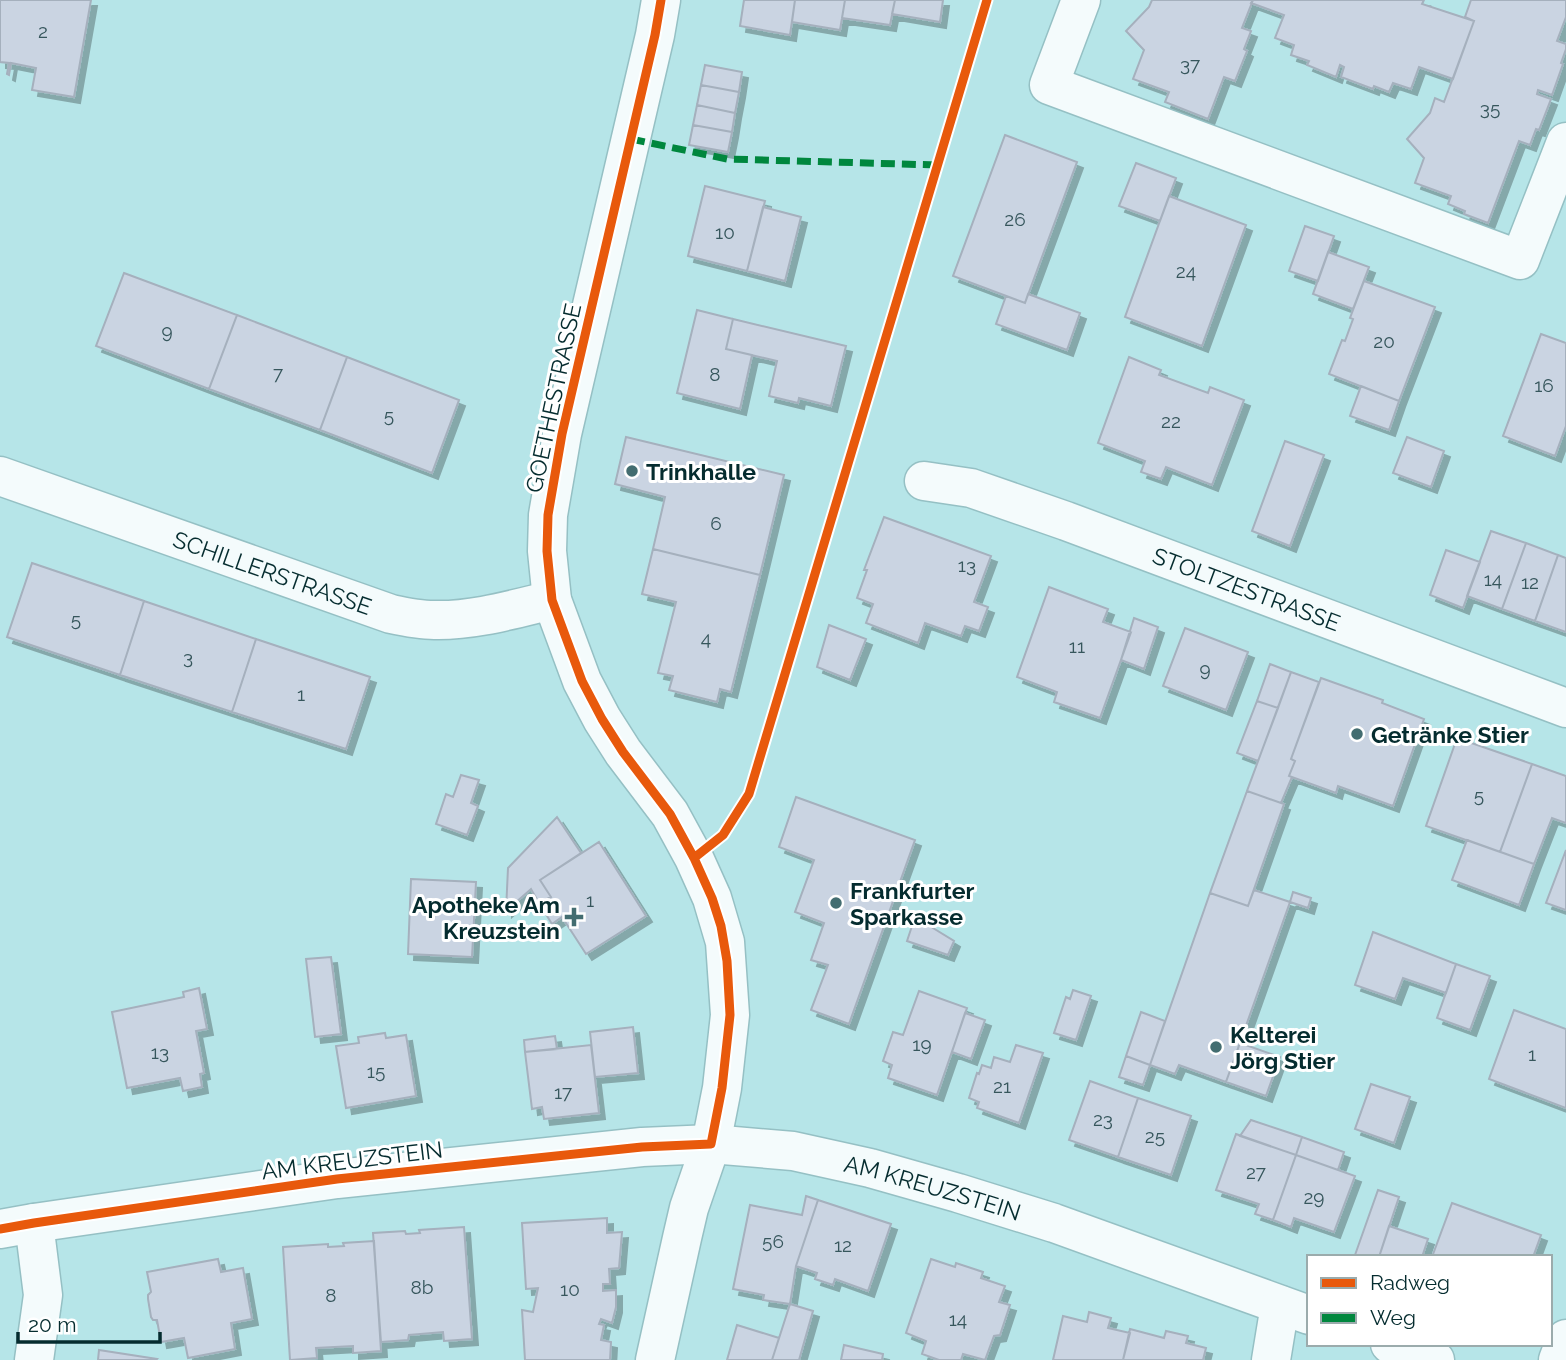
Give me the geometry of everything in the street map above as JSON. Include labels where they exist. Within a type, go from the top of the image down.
[{"type":"street","name":"GOETHESTRASSE","points":[[655,1360],[689,1208],[710,1144],[722,1088],[730,1015],[727,961],[721,926],[694,858],[670,814],[623,752],[602,719],[582,681],[552,600],[547,551],[548,515],[562,434],[662,0]]},
{"type":"street","points":[[1081,0],[1049,85],[1520,260],[1566,142]]},
{"type":"street","name":"SCHILLERSTRASSE","points":[[0,476],[391,614],[416,619],[453,619],[489,615],[552,600]]},
{"type":"street","name":"STOLTZESTRASSE","points":[[925,481],[971,488],[1018,504],[1566,708]]},
{"type":"street","name":"AM KREUZSTEIN","points":[[17,1226],[337,1179],[628,1148],[710,1144],[793,1151],[870,1168],[1054,1223],[1295,1310]]},
{"type":"street","points":[[17,1226],[43,1294],[34,1360]]},
{"type":"street","points":[[1270,1360],[1295,1310]]},
{"type":"street","points":[[1558,1360],[1566,1339]]},
{"type":"street","points":[[1396,1346],[1435,1360]]},
{"type":"building","points":[[0,0],[91,0],[74,97],[32,90],[36,68],[11,63],[9,75],[7,74],[9,63],[0,62]]},
{"type":"building","points":[[744,0],[795,0],[790,35],[740,26]]},
{"type":"building","points":[[795,0],[845,0],[840,30],[792,22]]},
{"type":"building","points":[[845,0],[895,0],[890,25],[842,18]]},
{"type":"building","points":[[895,0],[943,0],[940,22],[892,14]]},
{"type":"building","points":[[1152,0],[1253,0],[1242,28],[1251,31],[1244,49],[1247,51],[1235,81],[1224,77],[1208,119],[1165,102],[1169,92],[1133,79],[1144,50],[1126,31],[1149,7]]},
{"type":"building","points":[[1253,0],[1424,0],[1422,4],[1474,21],[1453,79],[1419,67],[1411,89],[1393,83],[1389,92],[1341,77],[1344,67],[1340,65],[1336,77],[1307,65],[1309,61],[1291,55],[1294,45],[1275,38],[1284,15],[1251,3]]},
{"type":"building","points":[[1471,0],[1566,0],[1566,17],[1557,41],[1566,44],[1561,63],[1563,64],[1552,95],[1538,90],[1537,94],[1551,99],[1530,145],[1519,141],[1488,223],[1464,214],[1465,211],[1448,204],[1451,196],[1415,183],[1424,158],[1407,139],[1430,113],[1435,98],[1444,102],[1474,21],[1465,17]]},
{"type":"building","points":[[705,65],[742,72],[739,92],[701,85]]},
{"type":"building","points":[[701,85],[739,92],[735,113],[697,105]]},
{"type":"building","points":[[697,105],[735,113],[732,132],[693,125]]},
{"type":"building","points":[[693,125],[732,132],[728,152],[689,145]]},
{"type":"building","points":[[1005,135],[1077,162],[1025,303],[953,276]]},
{"type":"building","points":[[1136,163],[1176,178],[1160,221],[1119,206]]},
{"type":"building","points":[[705,186],[765,201],[747,271],[688,256]]},
{"type":"building","points":[[1169,196],[1246,225],[1202,346],[1125,317]]},
{"type":"building","points":[[763,207],[801,217],[785,281],[747,271]]},
{"type":"building","points":[[1305,226],[1334,236],[1318,281],[1289,271]]},
{"type":"building","points":[[1328,252],[1369,267],[1353,309],[1313,294]]},
{"type":"building","points":[[124,273],[237,315],[209,389],[96,346]]},
{"type":"building","points":[[1364,281],[1435,307],[1399,401],[1329,374],[1342,340],[1345,341],[1353,319],[1350,318]]},
{"type":"building","points":[[1028,294],[1080,313],[1067,350],[996,324],[1006,296],[1025,303]]},
{"type":"building","points":[[697,310],[733,319],[726,349],[752,355],[740,409],[677,393]]},
{"type":"building","points":[[237,315],[347,357],[320,430],[209,389]]},
{"type":"building","points":[[733,319],[846,346],[831,406],[799,398],[798,403],[769,396],[777,361],[726,349]]},
{"type":"building","points":[[1541,334],[1566,343],[1566,426],[1555,456],[1503,436]]},
{"type":"building","points":[[347,357],[459,400],[432,473],[320,430]]},
{"type":"building","points":[[1129,357],[1161,370],[1159,375],[1208,393],[1210,387],[1244,400],[1212,485],[1166,467],[1161,479],[1141,472],[1145,461],[1098,443]]},
{"type":"building","points":[[1361,386],[1399,401],[1389,430],[1350,416]]},
{"type":"building","points":[[626,437],[784,475],[760,575],[653,549],[665,497],[615,484]]},
{"type":"building","points":[[1407,437],[1444,451],[1431,487],[1393,473]]},
{"type":"building","points":[[1285,441],[1324,455],[1290,546],[1252,531]]},
{"type":"building","points":[[884,517],[991,556],[974,602],[988,607],[979,631],[965,626],[961,636],[925,623],[918,643],[866,623],[873,604],[857,598],[867,570],[864,570]]},
{"type":"building","points":[[1491,531],[1526,543],[1502,609],[1467,596]]},
{"type":"building","points":[[1526,543],[1558,555],[1535,621],[1502,609]]},
{"type":"building","points":[[653,549],[760,575],[731,692],[720,689],[717,702],[669,690],[673,676],[658,673],[676,602],[642,594]]},
{"type":"building","points":[[1446,550],[1480,562],[1463,608],[1430,595]]},
{"type":"building","points":[[1558,555],[1566,558],[1566,632],[1535,621]]},
{"type":"building","points":[[32,563],[144,601],[120,675],[7,637]]},
{"type":"building","points":[[1049,587],[1108,609],[1103,622],[1131,632],[1100,718],[1054,702],[1057,692],[1017,677]]},
{"type":"building","points":[[144,601],[256,639],[232,712],[120,675]]},
{"type":"building","points":[[1134,618],[1158,627],[1144,669],[1121,660]]},
{"type":"building","points":[[829,625],[866,639],[850,680],[817,667]]},
{"type":"building","points":[[1185,628],[1248,652],[1226,710],[1163,686]]},
{"type":"building","points":[[256,639],[370,677],[346,749],[232,712]]},
{"type":"building","points":[[1270,664],[1291,672],[1278,708],[1257,701]]},
{"type":"building","points":[[1291,672],[1319,682],[1291,759],[1295,761],[1289,776],[1292,777],[1281,803],[1247,791]]},
{"type":"building","points":[[1321,678],[1383,700],[1382,703],[1424,719],[1393,806],[1338,786],[1336,793],[1289,776],[1295,761],[1291,759]]},
{"type":"building","points":[[1257,701],[1278,708],[1258,761],[1237,753]]},
{"type":"building","points":[[1457,738],[1532,764],[1500,852],[1426,826]]},
{"type":"building","points":[[1532,764],[1566,776],[1566,823],[1552,818],[1534,864],[1500,852]]},
{"type":"building","points":[[461,775],[479,780],[471,803],[478,806],[467,835],[436,824],[446,794],[453,797]]},
{"type":"building","points":[[1247,791],[1284,804],[1248,906],[1210,893]]},
{"type":"building","points":[[796,797],[915,840],[849,1024],[811,1010],[828,965],[811,960],[824,923],[795,912],[814,860],[779,847]]},
{"type":"building","points":[[557,817],[581,853],[540,880],[551,897],[539,903],[531,889],[506,911],[508,868]]},
{"type":"building","points":[[1467,840],[1534,864],[1519,905],[1452,880]]},
{"type":"building","points":[[599,842],[646,916],[586,954],[562,917],[552,924],[539,903],[551,897],[540,880]]},
{"type":"building","points":[[1566,850],[1566,910],[1546,903]]},
{"type":"building","points":[[411,879],[476,882],[472,957],[408,954]]},
{"type":"building","points":[[1254,890],[1290,902],[1226,1082],[1179,1065],[1175,1074],[1150,1065],[1210,893],[1248,906]]},
{"type":"building","points":[[1293,892],[1311,898],[1308,908],[1290,902]]},
{"type":"building","points":[[915,917],[954,941],[948,955],[907,941]]},
{"type":"building","points":[[1373,932],[1456,964],[1446,993],[1403,978],[1395,999],[1355,985]]},
{"type":"building","points":[[331,957],[341,1034],[315,1037],[306,959]]},
{"type":"building","points":[[1456,964],[1490,976],[1470,1030],[1437,1018]]},
{"type":"building","points":[[199,988],[207,1029],[196,1031],[204,1073],[200,1074],[202,1087],[183,1091],[180,1078],[127,1088],[112,1012],[184,997],[183,992]]},
{"type":"building","points":[[1073,990],[1091,996],[1076,1040],[1054,1033],[1066,997],[1070,999]]},
{"type":"building","points":[[919,991],[967,1008],[937,1095],[888,1078],[892,1065],[883,1061],[893,1032],[903,1035]]},
{"type":"building","points":[[1514,1010],[1566,1029],[1566,1108],[1489,1079]]},
{"type":"building","points":[[1141,1012],[1165,1021],[1150,1065],[1126,1056]]},
{"type":"building","points":[[965,1013],[985,1020],[971,1059],[952,1052]]},
{"type":"building","points":[[633,1027],[638,1073],[595,1077],[590,1032]]},
{"type":"building","points":[[385,1033],[386,1038],[406,1035],[416,1096],[346,1108],[336,1046],[359,1043],[358,1037]]},
{"type":"building","points":[[555,1036],[557,1049],[525,1052],[524,1040]]},
{"type":"building","points":[[1240,1043],[1280,1057],[1266,1096],[1226,1082]]},
{"type":"building","points":[[591,1045],[599,1113],[544,1119],[542,1107],[532,1109],[525,1052]]},
{"type":"building","points":[[1016,1045],[1043,1053],[1019,1123],[977,1108],[979,1102],[969,1098],[982,1065],[991,1068],[994,1057],[1010,1062]]},
{"type":"building","points":[[1126,1056],[1150,1065],[1143,1085],[1119,1077]]},
{"type":"building","points":[[1090,1081],[1138,1098],[1118,1157],[1069,1140]]},
{"type":"building","points":[[1371,1084],[1410,1097],[1394,1143],[1355,1129]]},
{"type":"building","points":[[1138,1098],[1191,1116],[1171,1175],[1118,1157]]},
{"type":"building","points":[[1251,1120],[1302,1137],[1296,1155],[1240,1136]]},
{"type":"building","points":[[1236,1134],[1296,1155],[1273,1220],[1255,1214],[1259,1204],[1216,1190]]},
{"type":"building","points":[[1302,1137],[1344,1152],[1338,1170],[1296,1155]]},
{"type":"building","points":[[1296,1155],[1355,1176],[1334,1232],[1294,1218],[1291,1227],[1273,1220]]},
{"type":"building","points":[[1378,1190],[1399,1197],[1380,1255],[1355,1255]]},
{"type":"building","points":[[806,1196],[818,1200],[796,1266],[790,1304],[763,1300],[764,1295],[733,1289],[750,1205],[802,1215]]},
{"type":"building","points":[[818,1200],[891,1224],[868,1291],[835,1279],[833,1285],[815,1279],[817,1273],[796,1266]]},
{"type":"building","points":[[1452,1203],[1541,1235],[1534,1255],[1433,1255]]},
{"type":"building","points":[[607,1218],[607,1233],[622,1232],[619,1268],[609,1269],[610,1284],[603,1284],[603,1291],[616,1290],[612,1323],[601,1319],[599,1324],[604,1325],[601,1340],[611,1342],[610,1360],[525,1360],[522,1310],[533,1312],[538,1288],[526,1289],[522,1223]]},
{"type":"building","points":[[1389,1226],[1428,1239],[1423,1255],[1380,1255]]},
{"type":"building","points":[[464,1227],[472,1339],[444,1341],[443,1332],[409,1335],[408,1340],[381,1342],[373,1233],[405,1231],[406,1234],[420,1233],[419,1230]]},
{"type":"building","points":[[374,1241],[381,1351],[353,1353],[353,1346],[316,1348],[317,1358],[290,1360],[283,1247],[328,1244],[328,1247],[344,1246],[343,1243]]},
{"type":"building","points":[[218,1259],[221,1272],[243,1268],[252,1319],[231,1323],[235,1349],[188,1358],[184,1338],[161,1342],[157,1320],[151,1317],[148,1295],[151,1292],[147,1272]]},
{"type":"building","points":[[931,1259],[955,1267],[956,1263],[983,1272],[981,1278],[1005,1286],[999,1302],[1010,1305],[1000,1335],[994,1336],[985,1360],[963,1354],[961,1360],[939,1360],[922,1354],[926,1341],[906,1333]]},
{"type":"building","points":[[790,1304],[813,1311],[799,1360],[772,1360]]},
{"type":"building","points":[[1089,1312],[1111,1318],[1108,1328],[1130,1333],[1123,1360],[1053,1360],[1063,1316],[1087,1322]]},
{"type":"building","points":[[737,1325],[779,1338],[772,1360],[727,1360]]},
{"type":"building","points":[[1130,1329],[1164,1338],[1166,1331],[1188,1336],[1186,1343],[1206,1348],[1203,1360],[1123,1360]]},
{"type":"building","points":[[844,1345],[883,1354],[882,1360],[841,1360]]},
{"type":"building","points":[[99,1350],[157,1359],[98,1360]]},
{"type":"marked path","points":[[631,139],[727,159],[937,165]]},
{"type":"cycle path","points":[[0,1229],[337,1179],[642,1147],[711,1144],[722,1088],[730,1015],[727,961],[721,926],[694,858],[670,814],[623,752],[582,681],[552,600],[547,551],[548,515],[562,434],[661,0]]},
{"type":"cycle path","points":[[694,858],[723,835],[749,794],[987,0]]},
{"type":"place","name":"Trinkhalle","points":[[632,471]]},
{"type":"place","name":"Getränke Stier","points":[[1357,734]]},
{"type":"place","name":"Frankfurter Sparkasse","points":[[836,903]]},
{"type":"place","name":"Apotheke Am Kreuzstein","points":[[574,917]]},
{"type":"place","name":"Kelterei Jörg Stier","points":[[1216,1047]]}]
